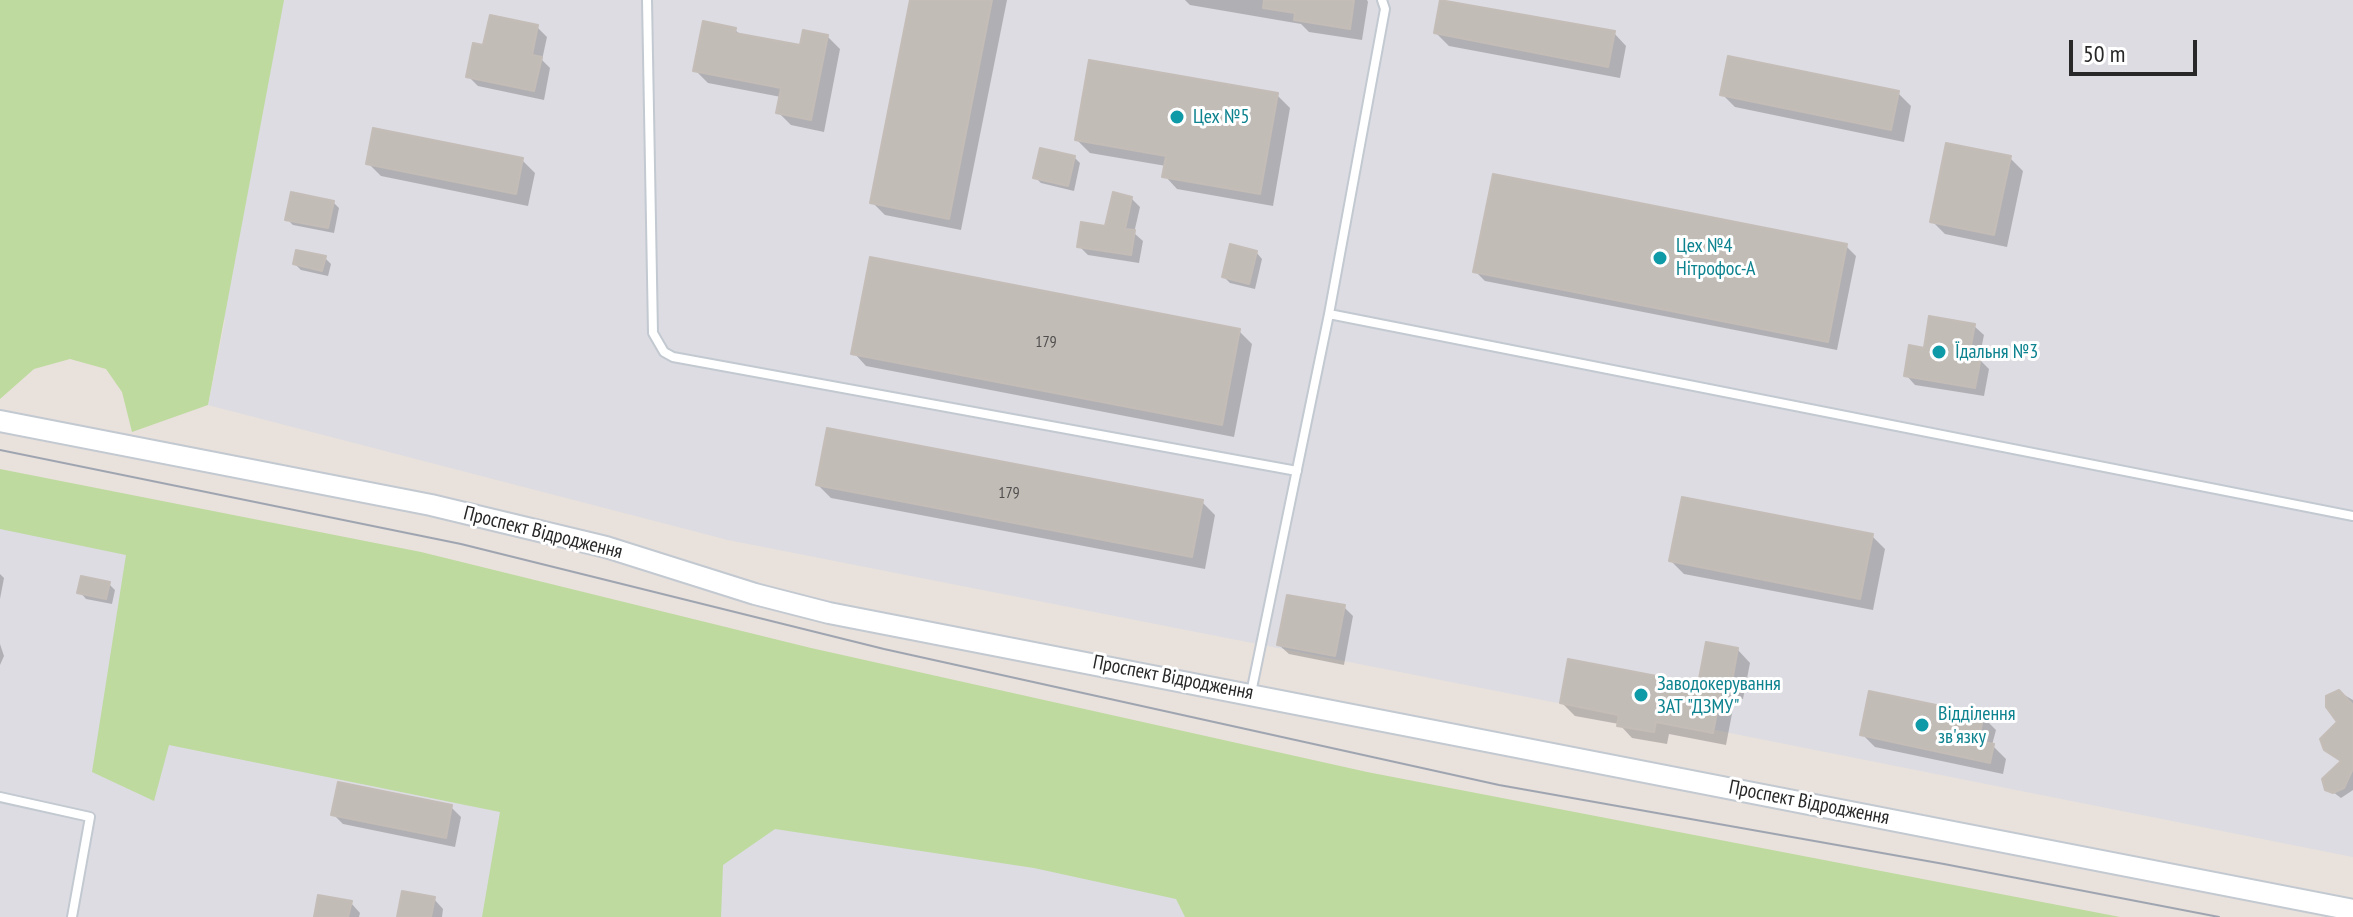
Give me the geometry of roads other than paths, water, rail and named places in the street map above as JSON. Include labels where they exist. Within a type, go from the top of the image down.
[{"type":"street","name":"Проспект Відродження","points":[[0,421],[431,505],[606,547],[755,594],[829,613],[2353,910]]},
{"type":"lane","points":[[647,0],[653,333],[664,352],[673,357],[1297,471]]},
{"type":"lane","points":[[1251,693],[1329,314],[1385,9],[1382,0]]},
{"type":"lane","points":[[1329,314],[2353,516]]},
{"type":"lane","points":[[0,797],[90,817],[72,917]]},
{"type":"tram line","points":[[0,450],[461,544],[884,649],[1499,785],[1944,864],[2219,917]]},
{"type":"place","name":"Цех №5","points":[[1177,117]]},
{"type":"place","name":"Цех №4 Нітрофос-А","points":[[1660,258]]},
{"type":"place","name":"Їдальня №3","points":[[1939,352]]},
{"type":"place","name":"Заводокерування ЗАТ \"ДЗМУ\"","points":[[1641,695]]},
{"type":"place","name":"Відділення зв'язку","points":[[1922,725]]}]
